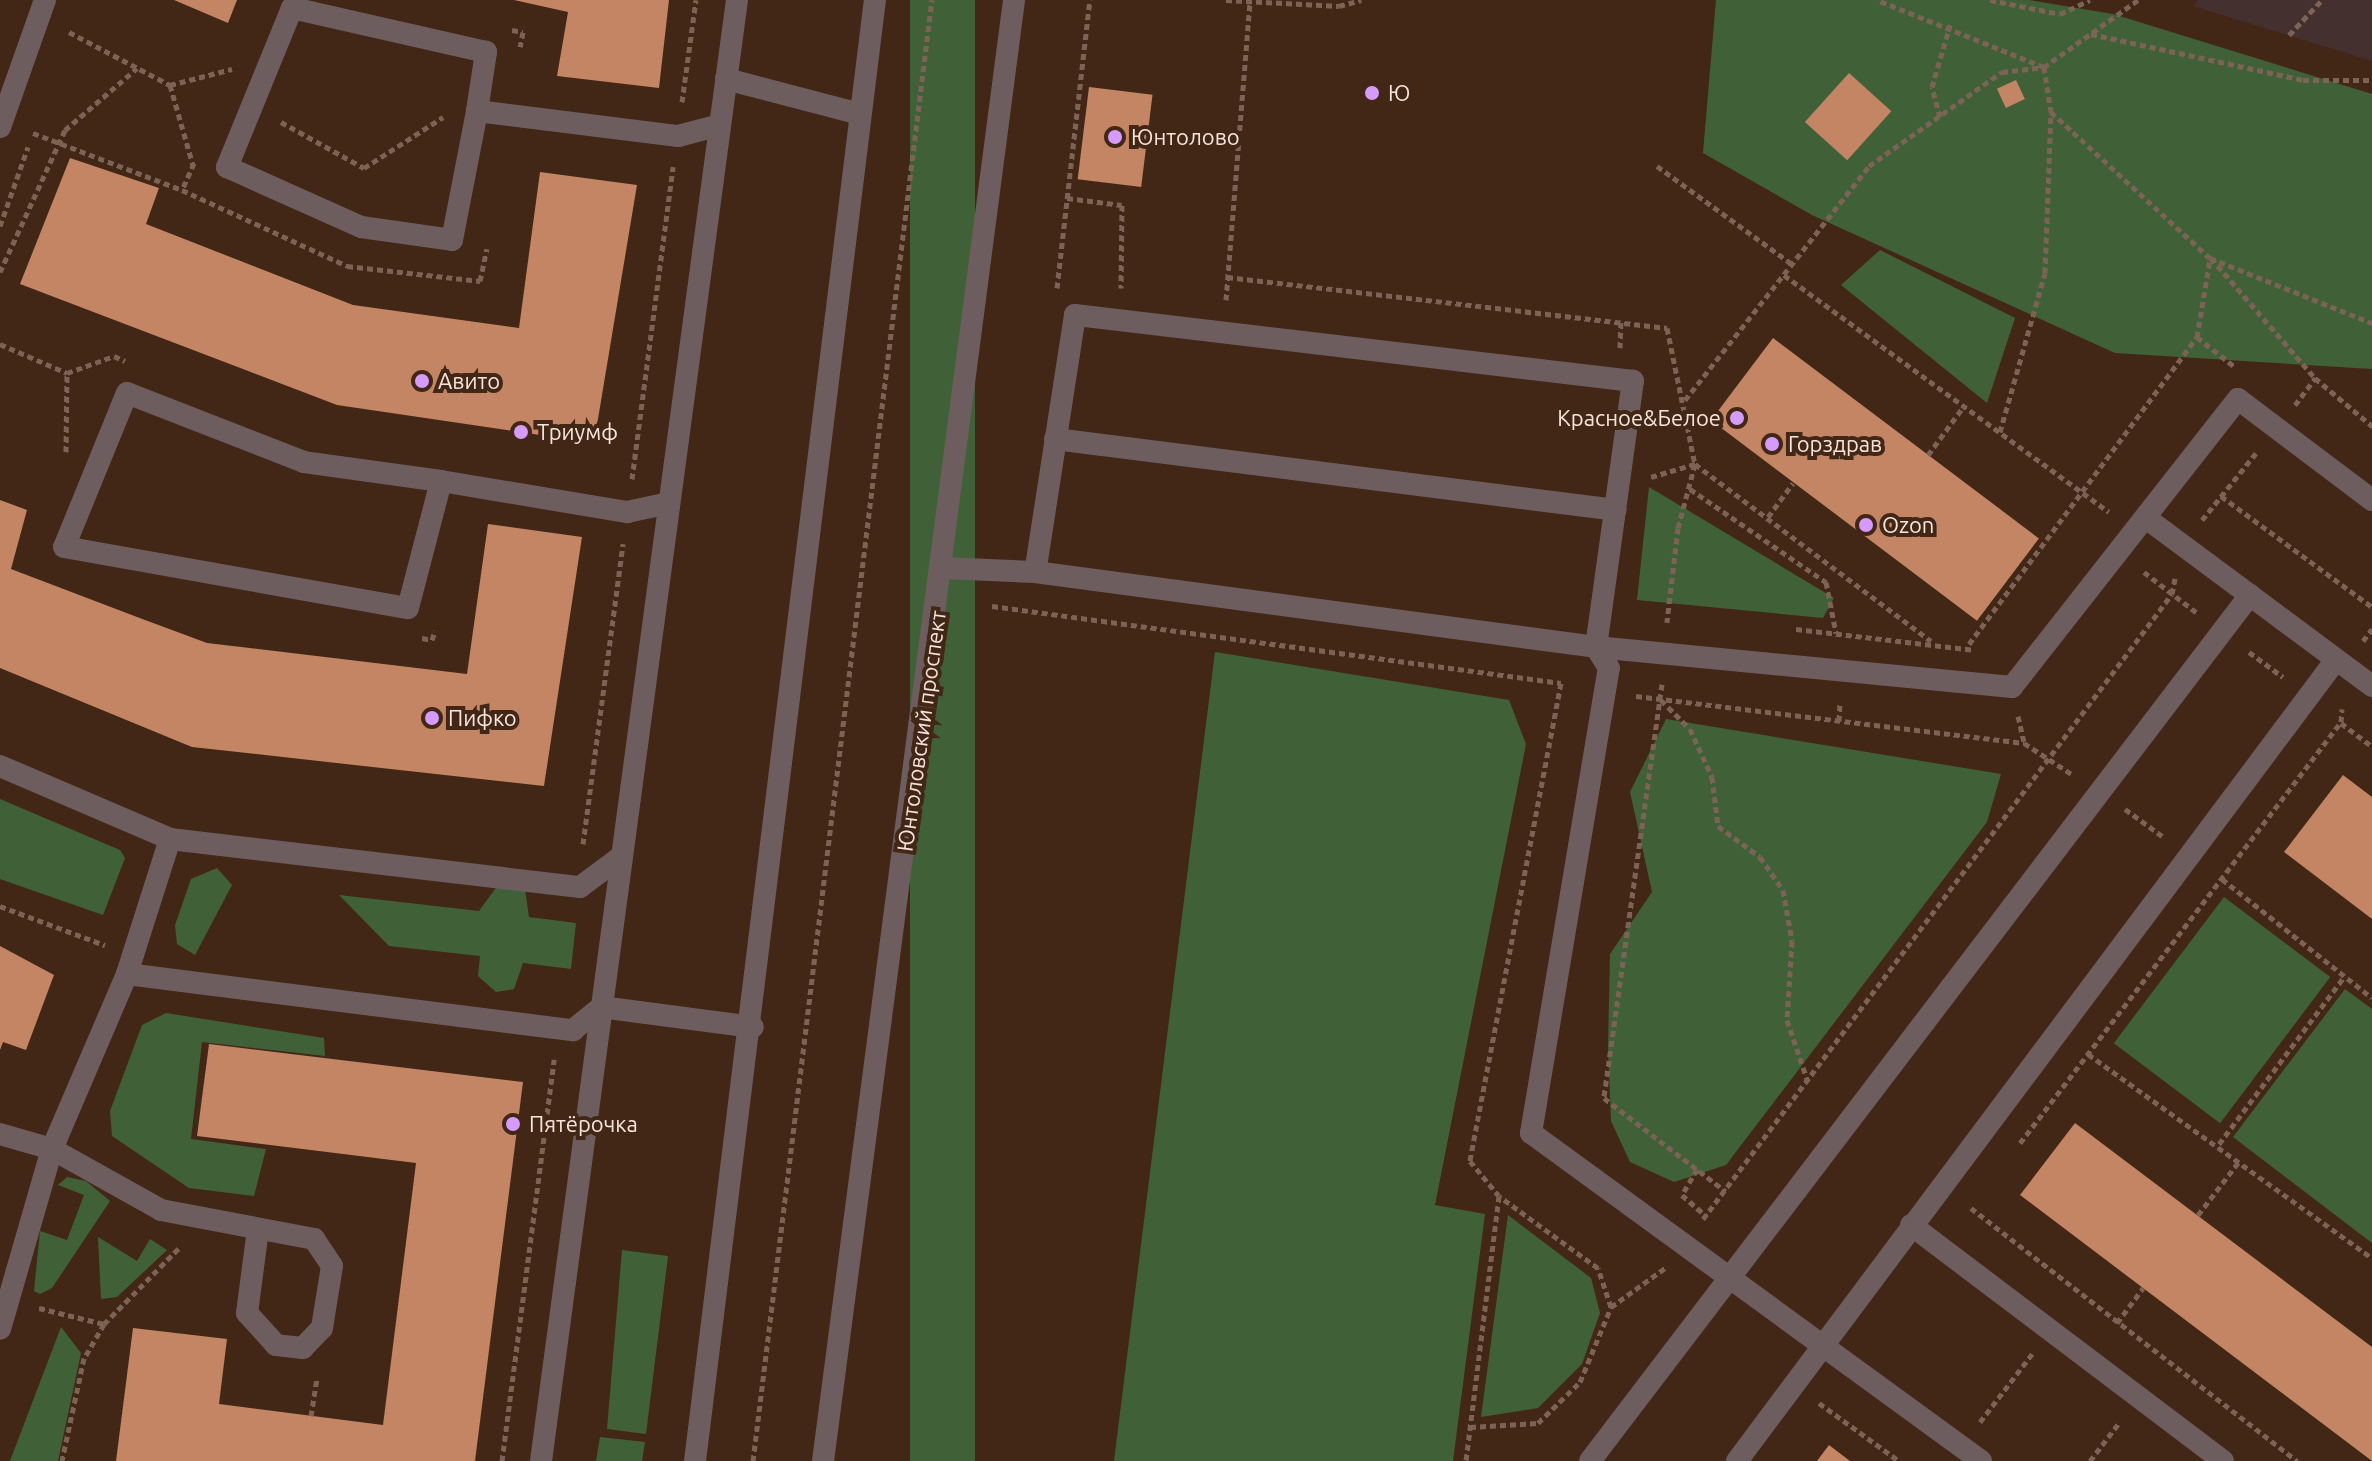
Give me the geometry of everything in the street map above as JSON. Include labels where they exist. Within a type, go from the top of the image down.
[{"type":"street","points":[[0,127],[45,0]]},
{"type":"street","points":[[541,1461],[737,0]]},
{"type":"street","points":[[695,1461],[753,1027],[875,0]]},
{"type":"street","name":"Юнтоловский проспект","points":[[823,1461],[943,568],[1014,0]]},
{"type":"street","points":[[292,8],[486,52],[477,111],[452,240],[361,227],[227,167],[292,8]]},
{"type":"street","points":[[726,79],[860,114]]},
{"type":"street","points":[[477,111],[678,136],[720,125]]},
{"type":"street","points":[[1035,572],[1075,315],[1633,381],[1596,647],[1609,668],[1531,1133],[1735,1278],[1981,1461]]},
{"type":"street","points":[[441,481],[408,608],[64,547],[127,393],[304,462],[441,481],[627,512],[669,503]]},
{"type":"street","points":[[943,568],[1035,572],[1596,647],[1664,650],[2012,687],[2238,399],[2372,500]]},
{"type":"street","points":[[1055,439],[1616,510]]},
{"type":"street","points":[[2141,525],[2182,545],[2372,686]]},
{"type":"street","points":[[1590,1461],[1735,1278],[2250,595]]},
{"type":"street","points":[[1737,1461],[2335,661]]},
{"type":"street","points":[[0,766],[170,839],[582,887],[622,856]]},
{"type":"street","points":[[0,1329],[11,1301],[6,1264],[127,974],[170,839]]},
{"type":"street","points":[[127,974],[573,1030],[601,1007],[753,1027]]},
{"type":"street","points":[[0,1134],[52,1149],[161,1210],[314,1239],[332,1266],[322,1328],[303,1348],[276,1345],[247,1313],[258,1230]]},
{"type":"street","points":[[1911,1225],[2223,1461]]},
{"type":"path","points":[[616,482],[631,485],[696,0]]},
{"type":"path","points":[[753,1461],[932,0]]},
{"type":"path","points":[[1226,0],[1250,3],[1361,0]]},
{"type":"path","points":[[1877,0],[1950,25],[2044,67]]},
{"type":"path","points":[[1990,0],[2060,14],[2090,0]]},
{"type":"path","points":[[1684,402],[1869,166],[2002,72],[2044,67],[2138,0]]},
{"type":"path","points":[[2289,35],[2322,0]]},
{"type":"path","points":[[1223,333],[1250,3]]},
{"type":"path","points":[[1940,117],[1932,87],[1950,25]]},
{"type":"path","points":[[494,26],[523,32],[517,61]]},
{"type":"path","points":[[69,32],[170,85],[234,68]]},
{"type":"path","points":[[2090,34],[2303,80],[2372,80]]},
{"type":"path","points":[[228,82],[240,55]]},
{"type":"path","points":[[2000,433],[2045,273],[2051,112],[2044,67]]},
{"type":"path","points":[[0,272],[61,138],[137,68]]},
{"type":"path","points":[[234,68],[255,100],[295,134],[364,168],[447,113],[477,111]]},
{"type":"path","points":[[170,85],[193,165]]},
{"type":"path","points":[[2051,112],[2210,258],[2315,378],[2372,426]]},
{"type":"path","points":[[33,133],[61,138],[347,266],[480,281],[489,236]]},
{"type":"path","points":[[182,190],[199,151]]},
{"type":"path","points":[[1657,166],[1792,264]]},
{"type":"path","points":[[658,167],[673,169]]},
{"type":"path","points":[[2210,258],[2372,323]]},
{"type":"path","points":[[1790,629],[1969,644],[2085,494],[2197,337],[2210,258]]},
{"type":"path","points":[[1784,275],[2085,494],[2141,525]]},
{"type":"path","points":[[1227,277],[1667,328],[1695,464],[1678,528],[1660,700],[1604,1098],[1725,1191]]},
{"type":"path","points":[[2197,337],[2236,368],[2238,399]]},
{"type":"path","points":[[0,344],[67,373],[114,356],[142,368]]},
{"type":"path","points":[[66,465],[67,373]]},
{"type":"path","points":[[1470,1427],[1538,1423],[1580,1382],[1611,1307],[1668,1266],[1808,1082],[2172,594],[2182,545],[2315,378]]},
{"type":"path","points":[[1928,455],[1964,406]]},
{"type":"path","points":[[1695,464],[1931,641]]},
{"type":"path","points":[[1768,517],[1793,483]]},
{"type":"path","points":[[1690,489],[1826,582],[1836,633]]},
{"type":"path","points":[[2221,496],[2372,607]]},
{"type":"path","points":[[582,887],[627,512]]},
{"type":"path","points":[[979,604],[1561,683],[1470,1161],[1499,1196],[1598,1268],[1611,1307]]},
{"type":"path","points":[[1668,618],[1683,619]]},
{"type":"path","points":[[1660,700],[1690,729],[1712,777],[1718,826],[1760,857],[1783,890],[1792,941],[1787,1020],[1808,1082]]},
{"type":"path","points":[[2222,879],[2372,998]]},
{"type":"path","points":[[0,906],[110,947]]},
{"type":"path","points":[[2219,1144],[2344,977]]},
{"type":"path","points":[[2365,993],[2372,984]]},
{"type":"path","points":[[502,1461],[552,1062],[573,1030]]},
{"type":"path","points":[[2088,1054],[2219,1144],[2372,1258]]},
{"type":"path","points":[[2198,1215],[2240,1160]]},
{"type":"path","points":[[1466,1461],[1499,1196]]},
{"type":"path","points":[[1971,1208],[2297,1461]]},
{"type":"path","points":[[62,1461],[84,1358],[104,1324],[183,1244]]},
{"type":"path","points":[[2117,1323],[2143,1288]]},
{"type":"path","points":[[1961,1446],[2079,1293]]},
{"type":"path","points":[[11,1301],[104,1324]]},
{"type":"path","points":[[311,1416],[317,1379]]},
{"type":"path","points":[[1818,1402],[1899,1461]]},
{"type":"shaded area","points":[[2198,0],[2372,0],[2372,61],[2193,6]]},
{"type":"green space","points":[[910,0],[975,0],[975,1461],[910,1461]]},
{"type":"green space","points":[[1716,0],[2029,0],[2113,14],[2372,94],[2372,369],[2115,353],[1812,215],[1703,153]]},
{"type":"green space","points":[[1880,250],[2015,318],[1987,403],[1841,285]]},
{"type":"green space","points":[[1649,487],[1834,598],[1823,618],[1637,600]]},
{"type":"green space","points":[[1215,652],[1509,700],[1526,744],[1435,1205],[1485,1214],[1453,1461],[1114,1461]]},
{"type":"green space","points":[[1666,719],[2001,774],[1987,822],[1726,1165],[1674,1182],[1630,1162],[1611,1121],[1608,1048],[1610,954],[1652,892],[1630,792]]},
{"type":"green space","points":[[0,799],[120,850],[125,858],[103,915],[0,879]]},
{"type":"green space","points":[[217,868],[232,885],[195,955],[177,944],[175,925],[191,879]]},
{"type":"green space","points":[[498,885],[525,889],[529,917],[576,923],[571,969],[523,963],[514,989],[496,992],[478,976],[480,956],[389,946],[339,895],[479,911]]},
{"type":"green space","points":[[2224,897],[2330,977],[2220,1123],[2114,1043]]},
{"type":"green space","points":[[2345,989],[2372,1009],[2372,1243],[2233,1137]]},
{"type":"green space","points":[[166,1013],[324,1038],[325,1056],[202,1042],[191,1139],[266,1149],[254,1196],[189,1188],[112,1136],[110,1111],[142,1025]]},
{"type":"green space","points":[[67,1177],[86,1181],[110,1201],[52,1288],[40,1294],[34,1291],[40,1231],[67,1240],[84,1195],[58,1185]]},
{"type":"green space","points":[[1508,1215],[1591,1278],[1600,1313],[1582,1364],[1538,1408],[1481,1417]]},
{"type":"green space","points":[[98,1237],[137,1261],[150,1239],[167,1250],[117,1297],[101,1299]]},
{"type":"green space","points":[[622,1250],[668,1256],[646,1434],[607,1429]]},
{"type":"green space","points":[[61,1327],[81,1353],[58,1461],[10,1461]]},
{"type":"green space","points":[[600,1437],[645,1442],[642,1461],[596,1461]]},
{"type":"building","points":[[174,0],[237,0],[228,23]]},
{"type":"building","points":[[514,0],[669,0],[659,88],[557,76],[568,12]]},
{"type":"building","points":[[1849,73],[1891,111],[1847,160],[1805,122]]},
{"type":"building","points":[[2016,80],[2025,99],[2006,108],[1997,89]]},
{"type":"building","name":"Юнтолово","points":[[1089,87],[1153,95],[1141,187],[1078,179]]},
{"type":"building","points":[[70,158],[159,188],[146,224],[353,305],[519,328],[540,172],[637,185],[594,443],[337,405],[20,284]]},
{"type":"building","points":[[1773,338],[2039,538],[1977,621],[1711,420]]},
{"type":"building","points":[[0,500],[27,510],[11,569],[137,617],[207,643],[467,674],[488,524],[582,537],[544,786],[192,747],[0,668]]},
{"type":"building","points":[[2343,775],[2372,797],[2372,919],[2284,852]]},
{"type":"building","points":[[0,946],[54,975],[26,1050],[3,1042],[0,1050]]},
{"type":"building","points":[[209,1044],[523,1082],[475,1461],[116,1461],[133,1328],[227,1339],[219,1404],[383,1425],[416,1163],[197,1136]]},
{"type":"building","points":[[2075,1123],[2372,1347],[2372,1461],[2020,1195]]},
{"type":"building","points":[[1829,1445],[1850,1461],[1817,1461]]},
{"type":"place","name":"Ю","points":[[1372,93]]},
{"type":"place","name":"Юнтолово","points":[[1115,137]]},
{"type":"place","name":"Авито","points":[[422,381]]},
{"type":"place","name":"Красное&Белое","points":[[1737,418]]},
{"type":"place","name":"Триумф","points":[[521,432]]},
{"type":"place","name":"Горздрав","points":[[1772,444]]},
{"type":"place","name":"Ozon","points":[[1866,525]]},
{"type":"place","name":"Пифко","points":[[432,718]]},
{"type":"place","name":"Пятёрочка","points":[[513,1124]]}]
